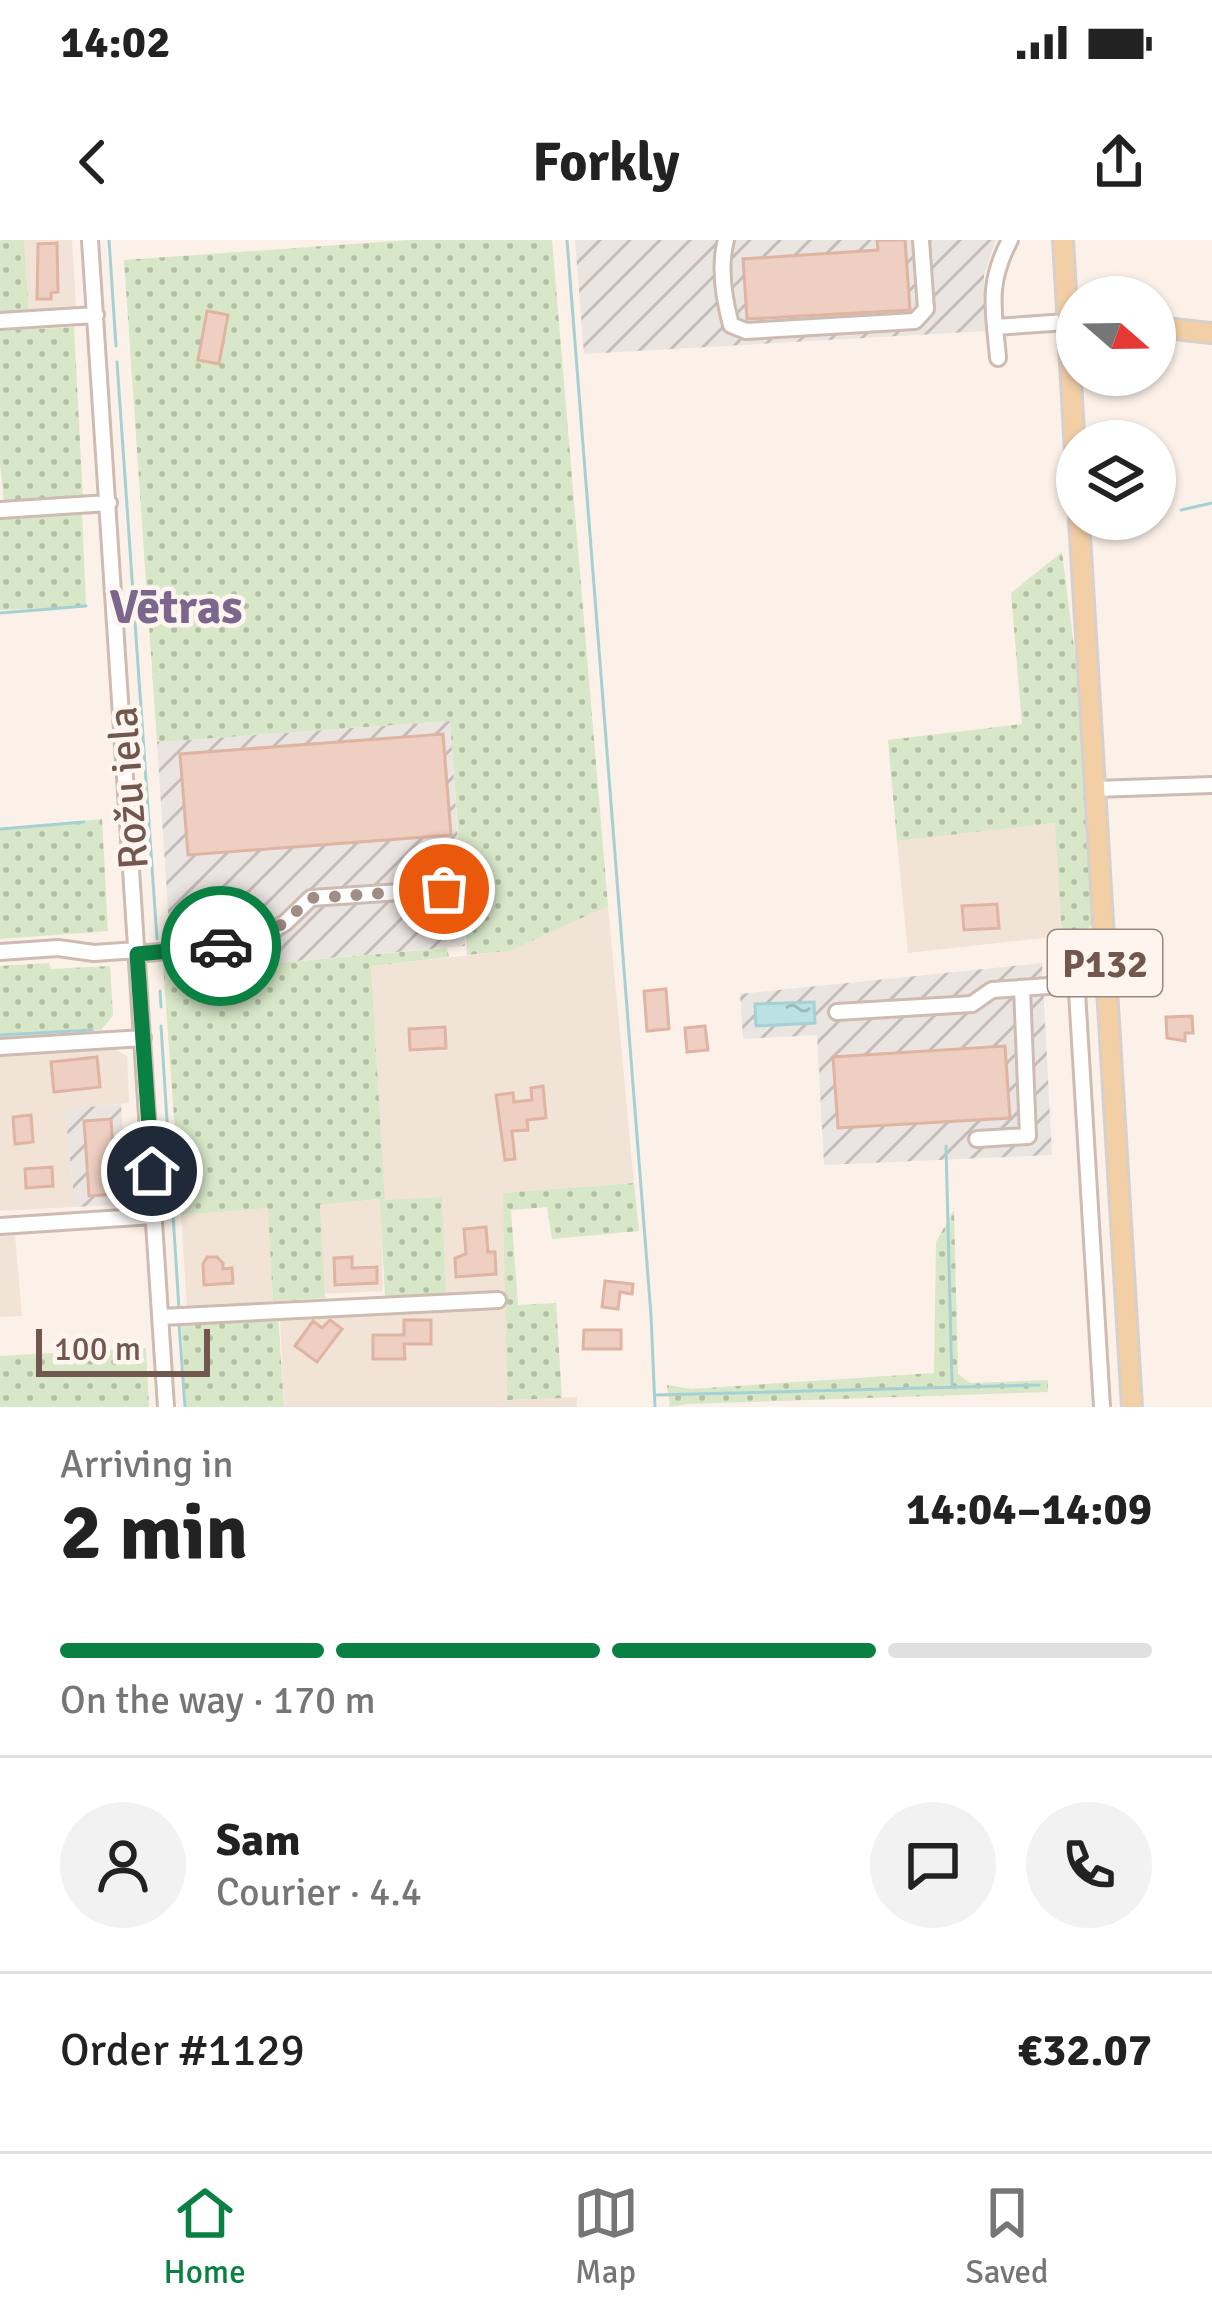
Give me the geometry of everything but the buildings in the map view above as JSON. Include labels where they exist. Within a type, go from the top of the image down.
[{"type":"main road","points":[[1063,240],[1067,276]]},
{"type":"main road","points":[[1176,329],[1212,333]]},
{"type":"main road","name":"P132","points":[[1080,540],[1132,1407]]},
{"type":"street","name":"Rožu iela","points":[[90,240],[166,1407]]},
{"type":"street","points":[[726,240],[725,304],[730,325],[746,331],[915,321],[926,309],[921,240]]},
{"type":"street","points":[[998,358],[994,274],[1010,240]]},
{"type":"street","points":[[0,321],[96,316]]},
{"type":"street","points":[[995,326],[1056,323]]},
{"type":"street","points":[[0,510],[109,503]]},
{"type":"street","points":[[1095,789],[1212,785]]},
{"type":"street","points":[[0,952],[58,948],[137,952],[252,943],[311,898],[444,889]]},
{"type":"street","points":[[1074,942],[1102,1407]]},
{"type":"street","points":[[837,1012],[972,1004],[992,990],[1077,984]]},
{"type":"street","points":[[977,1139],[1028,1136],[1022,988]]},
{"type":"street","points":[[0,1047],[142,1038]]},
{"type":"street","points":[[0,1226],[154,1216]]},
{"type":"street","points":[[160,1317],[498,1300]]},
{"type":"shaded area","points":[[24,240],[72,240],[76,307],[29,312]]},
{"type":"shaded area","points":[[575,240],[996,240],[984,275],[986,331],[584,354]]},
{"type":"shaded area","points":[[450,721],[465,946],[172,972],[157,742]]},
{"type":"shaded area","points":[[1056,823],[1062,936],[908,953],[897,841]]},
{"type":"shaded area","points":[[608,906],[634,1183],[503,1193],[506,1293],[446,1294],[442,1197],[385,1201],[371,966],[508,951]]},
{"type":"shaded area","points":[[1042,963],[1052,1155],[824,1165],[817,1035],[743,1039],[740,994]]},
{"type":"shaded area","points":[[108,1045],[127,1056],[129,1103],[65,1109],[75,1207],[0,1211],[0,1052],[65,1046],[66,1052],[73,1052],[73,1046]]},
{"type":"shaded area","points":[[121,1104],[127,1187],[114,1205],[75,1207],[65,1109]]},
{"type":"shaded area","points":[[381,1199],[383,1291],[323,1294],[320,1205]]},
{"type":"shaded area","points":[[269,1208],[273,1301],[187,1308],[181,1215]]},
{"type":"shaded area","points":[[15,1235],[22,1316],[0,1317],[0,1236]]},
{"type":"shaded area","points":[[505,1307],[507,1400],[577,1397],[577,1407],[284,1407],[280,1318]]},
{"type":"green space","points":[[0,240],[24,240],[29,312],[0,313]]},
{"type":"green space","points":[[409,240],[552,240],[608,906],[509,951],[467,955],[450,721],[157,742],[124,260]]},
{"type":"green space","points":[[74,327],[83,500],[4,504],[0,331]]},
{"type":"green space","points":[[82,512],[86,606],[0,610],[0,518]]},
{"type":"green space","points":[[1062,552],[1075,655],[1093,922],[1086,932],[1062,936],[1055,823],[897,841],[888,740],[1022,724],[1011,593]]},
{"type":"green space","points":[[102,819],[108,931],[0,939],[0,829]]},
{"type":"green space","points":[[447,948],[449,957],[371,966],[385,1200],[442,1197],[446,1294],[385,1297],[380,1199],[320,1205],[325,1298],[273,1301],[268,1208],[181,1215],[163,964],[172,964],[173,972]]},
{"type":"green space","points":[[49,963],[51,969],[110,966],[113,1015],[101,1030],[0,1037],[0,966]]},
{"type":"green space","points":[[634,1183],[639,1231],[552,1239],[547,1207],[511,1210],[518,1305],[556,1303],[562,1398],[507,1400],[503,1193]]},
{"type":"green space","points":[[954,1210],[958,1374],[970,1383],[1048,1380],[1048,1392],[670,1407],[667,1385],[691,1389],[934,1373],[936,1242]]},
{"type":"green space","points":[[278,1314],[284,1407],[186,1407],[181,1320]]},
{"type":"green space","points":[[146,1348],[149,1407],[0,1407],[0,1356]]},
{"type":"water","points":[[814,1002],[815,1023],[756,1026],[755,1004]]},
{"type":"waterway","points":[[109,240],[116,346]]},
{"type":"waterway","points":[[567,240],[655,1407]]},
{"type":"waterway","points":[[117,362],[157,939]]},
{"type":"waterway","points":[[1181,510],[1212,503]]},
{"type":"waterway","points":[[0,613],[86,606]]},
{"type":"waterway","points":[[0,829],[84,822]]},
{"type":"waterway","points":[[160,991],[161,1007]]},
{"type":"waterway","points":[[161,1026],[179,1309]]},
{"type":"waterway","points":[[0,1035],[92,1030]]},
{"type":"waterway","points":[[946,1146],[952,1384]]},
{"type":"waterway","points":[[179,1324],[185,1407]]},
{"type":"waterway","points":[[657,1395],[1039,1385]]},
{"type":"way so far","points":[[221,946],[252,943],[311,898],[444,889]]},
{"type":"district","name":"Vētras","points":[[176,606]]},
{"type":"route","points":[[152,1171],[137,954],[221,946]]}]
